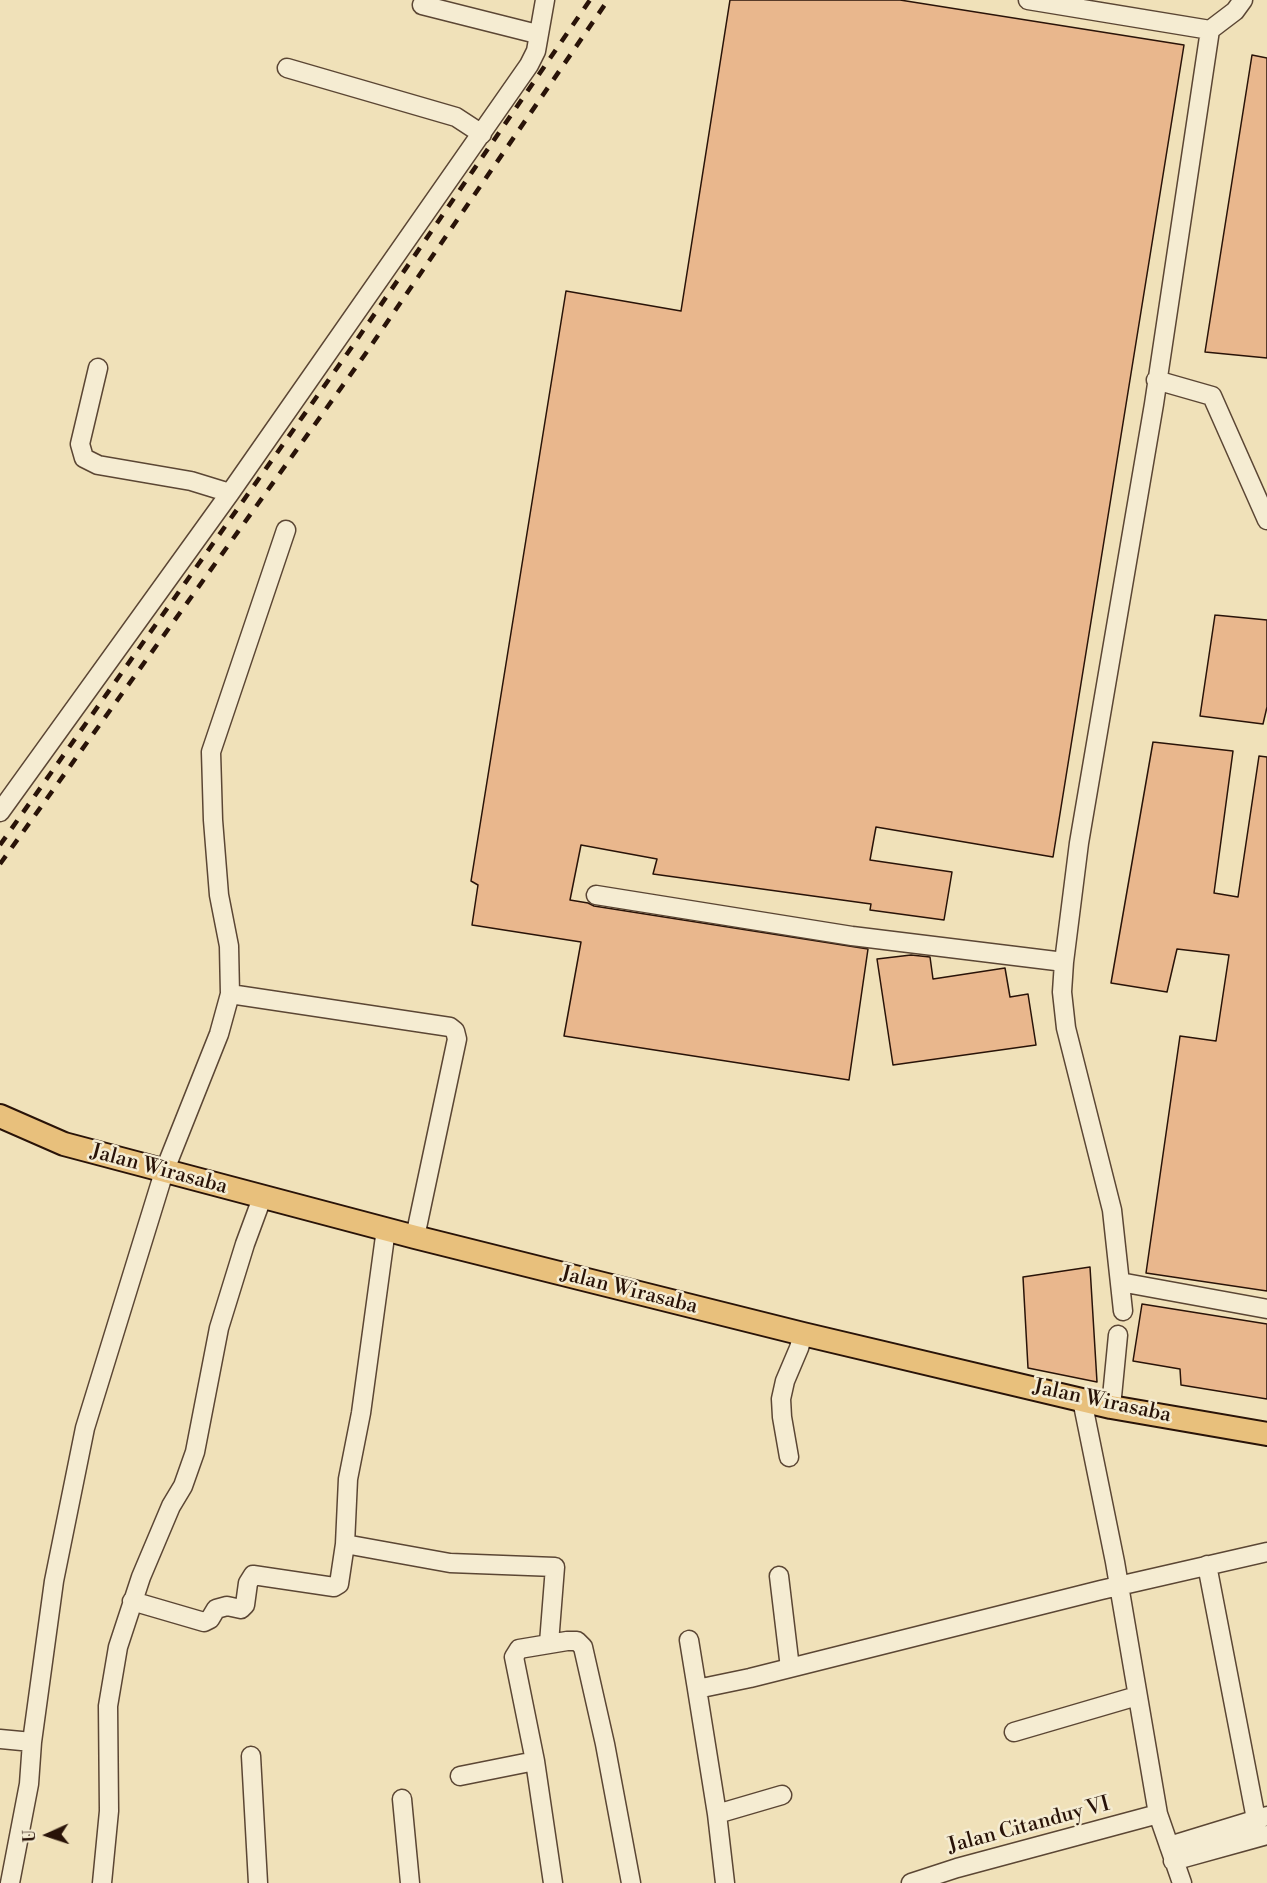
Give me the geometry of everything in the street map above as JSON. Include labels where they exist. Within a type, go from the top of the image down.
[{"type":"main road","name":"Jalan Wirasaba","points":[[0,1116],[64,1144],[415,1237],[803,1334],[1111,1407],[1267,1434]]},
{"type":"street","points":[[0,812],[230,493],[529,65],[536,51],[537,34],[545,0]]},
{"type":"street","points":[[1028,0],[1210,30]]},
{"type":"street","points":[[1123,1311],[1112,1210],[1066,1028],[1062,992],[1064,962],[1079,843],[1156,380],[1210,30],[1235,11],[1243,0]]},
{"type":"street","points":[[422,5],[537,34]]},
{"type":"street","points":[[287,68],[456,117],[482,134]]},
{"type":"street","points":[[98,368],[80,444],[84,458],[98,465],[191,481],[230,493]]},
{"type":"street","points":[[1156,380],[1212,396],[1267,520]]},
{"type":"street","points":[[10,1883],[29,1784],[32,1742],[54,1581],[85,1428],[164,1172],[219,1034],[230,994],[229,946],[219,895],[213,820],[211,752],[286,530]]},
{"type":"street","points":[[596,895],[852,936],[1064,962]]},
{"type":"street","points":[[230,994],[450,1027],[455,1031],[457,1039],[415,1237]]},
{"type":"street","points":[[102,1883],[109,1811],[108,1706],[118,1647],[132,1601],[171,1506],[183,1486],[195,1452],[219,1328],[262,1198]]},
{"type":"street","points":[[132,1601],[204,1622],[210,1619],[216,1609],[227,1606],[241,1609],[245,1605],[248,1583],[253,1575],[288,1582],[336,1587],[341,1576],[348,1479],[361,1413],[386,1229]]},
{"type":"street","points":[[1120,1282],[1267,1309]]},
{"type":"street","points":[[789,1458],[782,1417],[782,1399],[785,1381],[803,1334]]},
{"type":"street","points":[[1111,1407],[1118,1335]]},
{"type":"street","points":[[1082,1400],[1115,1562],[1158,1814],[1182,1883]]},
{"type":"street","points":[[345,1544],[450,1563],[555,1567],[549,1643]]},
{"type":"street","points":[[697,1689],[1267,1552]]},
{"type":"street","points":[[1171,1853],[1262,1817],[1207,1565]]},
{"type":"street","points":[[778,1576],[790,1668]]},
{"type":"street","points":[[689,1640],[717,1814],[725,1883]]},
{"type":"street","points":[[553,1883],[535,1761],[514,1657],[519,1649],[549,1643],[577,1641],[583,1647],[605,1744],[631,1883]]},
{"type":"street","points":[[1014,1732],[1137,1696]]},
{"type":"street","points":[[0,1739],[32,1742]]},
{"type":"street","points":[[251,1756],[258,1883]]},
{"type":"street","points":[[460,1776],[535,1761]]},
{"type":"street","points":[[717,1814],[782,1795]]},
{"type":"street","points":[[402,1799],[410,1883]]},
{"type":"street","name":"Jalan Citanduy VI","points":[[911,1883],[957,1868],[1158,1814]]},
{"type":"street","points":[[1171,1853],[1266,1839]]},
{"type":"building","points":[[730,0],[900,0],[1184,45],[1053,857],[876,827],[870,860],[952,872],[944,920],[870,910],[871,904],[653,874],[657,859],[581,845],[570,900],[594,906],[868,949],[849,1080],[564,1036],[581,942],[472,925],[478,885],[471,881],[566,291],[681,311]]},
{"type":"building","points":[[1252,55],[1267,58],[1267,358],[1205,352]]},
{"type":"building","points":[[1215,615],[1267,620],[1267,707],[1263,724],[1200,716]]},
{"type":"building","points":[[1153,742],[1233,751],[1214,893],[1238,897],[1259,756],[1267,757],[1267,1291],[1146,1273],[1180,1036],[1216,1041],[1229,955],[1177,949],[1167,992],[1111,983]]},
{"type":"building","points":[[911,955],[930,957],[933,979],[1005,968],[1010,997],[1028,994],[1036,1045],[893,1065],[877,959]]},
{"type":"building","points":[[1090,1267],[1097,1382],[1028,1368],[1023,1277]]},
{"type":"building","points":[[1142,1304],[1267,1324],[1267,1399],[1181,1385],[1180,1369],[1133,1361]]},
{"type":"railway","points":[[0,845],[354,344],[590,0]]},
{"type":"railway","points":[[0,864],[366,353],[608,0]]}]
